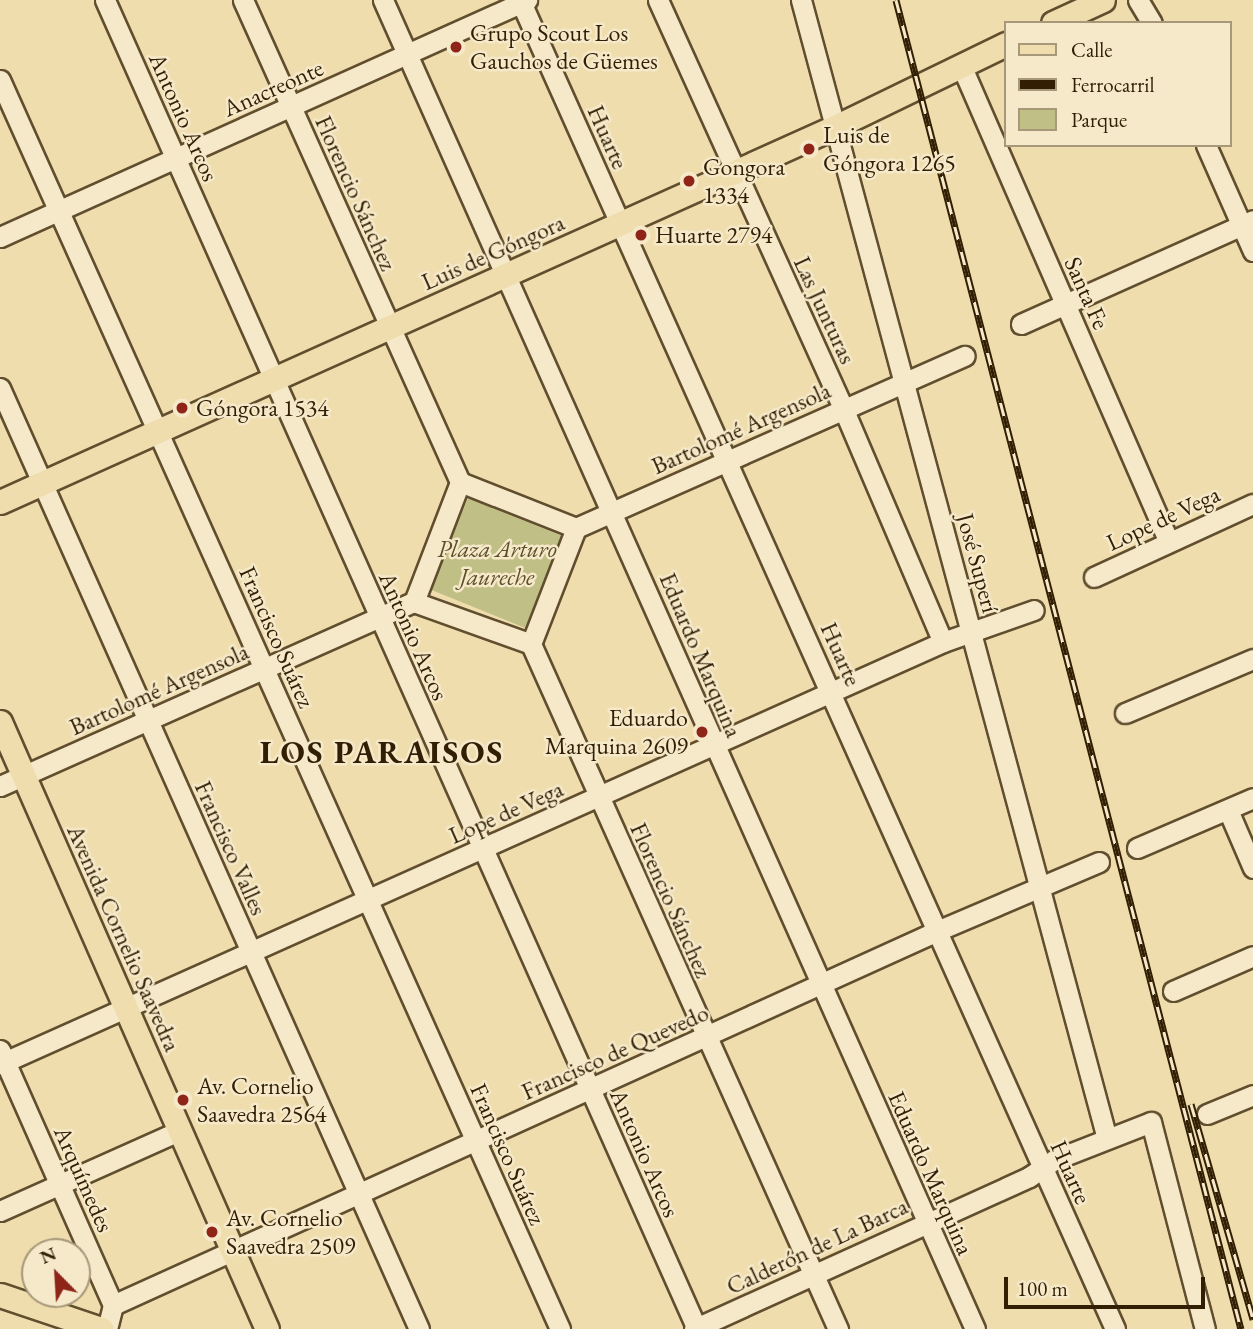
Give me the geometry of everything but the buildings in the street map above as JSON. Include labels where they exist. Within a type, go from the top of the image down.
[{"type":"main road","points":[[1057,21],[1103,0]]},
{"type":"main road","name":"Luis de Góngora","points":[[0,502],[735,172],[1004,45]]},
{"type":"main road","name":"Avenida Cornelio Saavedra","points":[[0,722],[267,1329]]},
{"type":"main road","points":[[0,1295],[101,1329]]},
{"type":"street","name":"Antonio Arcos","points":[[105,0],[696,1329]]},
{"type":"street","name":"Florencio Sánchez","points":[[243,0],[460,482]]},
{"type":"street","name":"Eduardo Marquina","points":[[383,0],[612,513],[712,745],[975,1329]]},
{"type":"street","name":"Las Junturas","points":[[658,0],[844,408],[943,642]]},
{"type":"street","name":"José Superí","points":[[802,0],[1107,1139]]},
{"type":"street","points":[[1138,0],[1151,21]]},
{"type":"street","name":"Anacreonte","points":[[0,237],[523,1]]},
{"type":"street","name":"Huarte","points":[[523,1],[1115,1329]]},
{"type":"street","name":"Santa Fe","points":[[961,65],[1168,540]]},
{"type":"street","name":"Francisco Suárez","points":[[0,80],[560,1329]]},
{"type":"street","points":[[1207,147],[1247,223],[1253,251]]},
{"type":"street","points":[[1021,324],[1247,223]]},
{"type":"street","name":"Bartolomé Argensola","points":[[576,528],[965,356]]},
{"type":"street","name":"Francisco Valles","points":[[0,388],[419,1329]]},
{"type":"street","points":[[460,482],[576,528],[531,644],[414,602],[460,482]]},
{"type":"street","name":"Lope de Vega","points":[[1094,577],[1168,540],[1253,503]]},
{"type":"street","name":"Bartolomé Argensola","points":[[0,786],[414,602]]},
{"type":"street","name":"Lope de Vega","points":[[2,1059],[127,1008],[367,902],[943,642],[1034,610]]},
{"type":"street","name":"Florencio Sánchez","points":[[531,644],[838,1329]]},
{"type":"street","points":[[1125,713],[1253,659]]},
{"type":"street","points":[[1137,848],[1253,799]]},
{"type":"street","points":[[1228,810],[1253,868]]},
{"type":"street","name":"Francisco de Quevedo","points":[[113,1305],[937,931],[1099,862]]},
{"type":"street","points":[[1173,991],[1253,956]]},
{"type":"street","name":"Arquímedes","points":[[2,1059],[113,1305]]},
{"type":"street","points":[[1207,1114],[1253,1095]]},
{"type":"street","name":"Calderón de La Barca","points":[[696,1329],[1042,1168],[1151,1122],[1205,1329]]},
{"type":"street","points":[[0,1211],[181,1130]]},
{"type":"street","points":[[107,1329],[113,1305]]},
{"type":"green space","name":"Plaza Arturo Jaureche","points":[[468,498],[563,537],[526,628],[431,590]]},
{"type":"railway","points":[[896,0],[1241,1329]]},
{"type":"railway","points":[[1191,1104],[1253,1319]]},
{"type":"place","name":"Grupo Scout Los Gauchos de Güemes","points":[[456,47]]},
{"type":"place","name":"Luis de Góngora 1265","points":[[809,149]]},
{"type":"place","name":"Gongora 1334","points":[[689,181]]},
{"type":"place","name":"Huarte 2794","points":[[641,235]]},
{"type":"place","name":"Góngora 1534","points":[[182,408]]},
{"type":"place","name":"Eduardo Marquina 2609","points":[[702,732]]},
{"type":"place","name":"Av. Cornelio Saavedra 2564","points":[[183,1100]]},
{"type":"place","name":"Av. Cornelio Saavedra 2509","points":[[212,1232]]},
{"type":"district","name":"LOS PARAISOS","points":[[382,752]]}]
